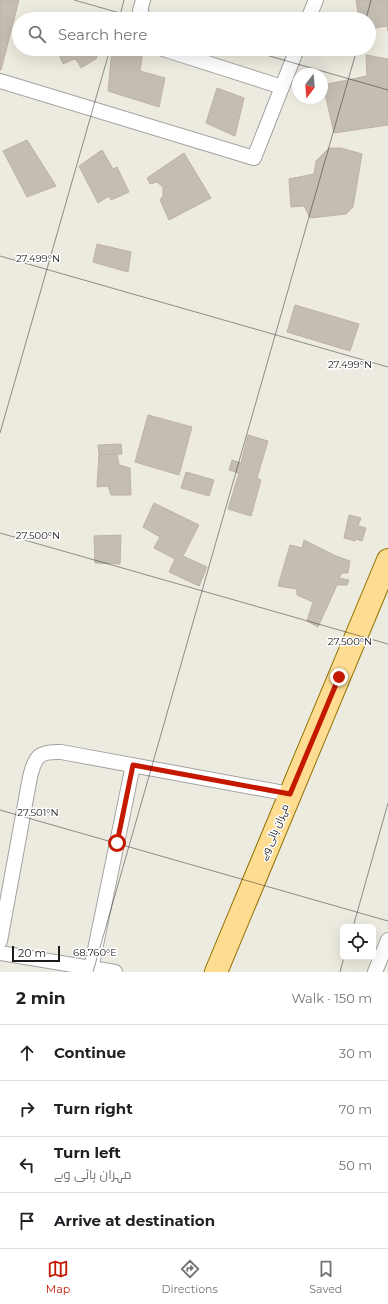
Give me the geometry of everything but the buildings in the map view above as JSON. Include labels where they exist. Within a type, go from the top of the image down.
[{"type":"main road","name":"مہران ہائی وے","points":[[216,972],[388,560]]},
{"type":"street","points":[[141,12],[140,10],[143,0]]},
{"type":"street","points":[[311,12],[316,0]]},
{"type":"street","points":[[185,56],[282,87]]},
{"type":"street","points":[[0,81],[254,158],[294,56]]},
{"type":"street","points":[[0,942],[30,777],[33,765],[38,756],[49,751],[61,752],[290,794]]},
{"type":"street","points":[[92,969],[133,765]]},
{"type":"street","points":[[374,972],[388,940]]},
{"type":"street","points":[[0,953],[115,972]]},
{"type":"route","points":[[117,843],[133,765],[290,794],[339,677]]}]
